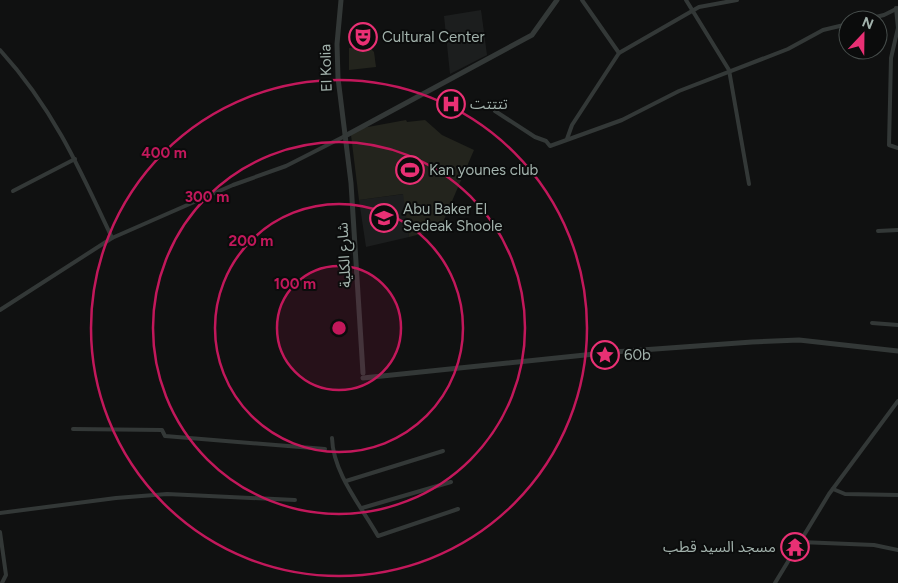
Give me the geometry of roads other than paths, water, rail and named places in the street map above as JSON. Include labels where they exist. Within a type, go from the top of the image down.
[{"type":"street","name":"El Kolia","points":[[341,0],[337,44],[345,136]]},
{"type":"street","points":[[0,310],[112,238],[233,185],[286,166],[532,35],[557,0]]},
{"type":"street","points":[[582,0],[618,53]]},
{"type":"street","points":[[686,0],[729,70],[749,184]]},
{"type":"street","points":[[567,139],[572,125],[618,53],[692,11],[709,4],[737,0]]},
{"type":"street","points":[[897,8],[898,28],[891,58],[889,145],[898,148]]},
{"type":"street","points":[[495,111],[535,137],[546,141],[550,146],[622,120],[679,91],[729,70],[756,62],[788,49],[823,30],[838,26]]},
{"type":"street","points":[[0,50],[20,71],[44,105],[75,159],[112,238]]},
{"type":"street","name":"شارع الكلية","points":[[345,136],[354,221],[363,376],[614,352],[752,342],[799,340],[898,351]]},
{"type":"street","points":[[13,191],[75,159]]},
{"type":"street","points":[[878,231],[898,230]]},
{"type":"street","points":[[872,323],[898,325]]},
{"type":"street","points":[[774,583],[833,489],[898,401]]},
{"type":"street","points":[[73,429],[162,430],[165,436],[325,449]]},
{"type":"street","points":[[332,438],[332,454],[378,536],[458,509]]},
{"type":"street","points":[[346,481],[443,452]]},
{"type":"street","points":[[362,508],[451,482]]},
{"type":"street","points":[[833,489],[845,494],[898,495]]},
{"type":"street","points":[[0,513],[108,499],[167,494],[295,500]]},
{"type":"street","points":[[0,532],[6,575],[2,583]]},
{"type":"street","points":[[800,542],[874,545],[898,550]]},
{"type":"place","name":"Cultural Center","points":[[363,37]]},
{"type":"place","name":"تتتتت","points":[[451,104]]},
{"type":"place","name":"Kan younes club","points":[[410,170]]},
{"type":"place","name":"Abu Baker El Sedeak Shoole","points":[[384,218]]},
{"type":"place","name":"60b","points":[[605,355]]},
{"type":"place","name":"مسجد السيد قطب","points":[[795,547]]}]
